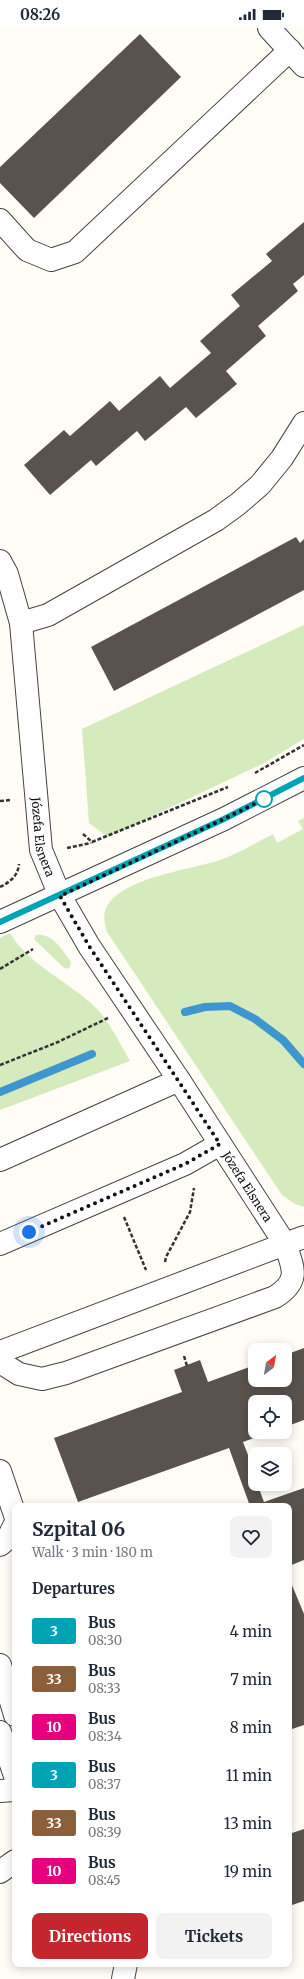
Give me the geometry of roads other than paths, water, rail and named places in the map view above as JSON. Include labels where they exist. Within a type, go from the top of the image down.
[{"type":"street","points":[[269,28],[304,66]]},
{"type":"street","points":[[0,220],[26,250],[51,260],[75,252],[290,50]]},
{"type":"street","points":[[21,623],[48,615],[216,520],[260,484],[282,458],[304,423]]},
{"type":"street","name":"Józefa Elsnera","points":[[0,561],[7,574],[21,623],[41,850],[60,896],[89,946],[220,1144],[294,1241],[293,1280],[287,1290],[275,1297],[66,1373],[42,1379],[20,1374],[0,1362]]},
{"type":"street","points":[[0,922],[60,896],[224,819],[304,778]]},
{"type":"street","points":[[0,1160],[156,1092],[179,1080]]},
{"type":"street","points":[[0,1244],[185,1164],[220,1144]]},
{"type":"street","points":[[0,1352],[294,1241]]},
{"type":"street","points":[[0,1471],[12,1506]]},
{"type":"street","points":[[0,1545],[8,1538],[12,1530]]},
{"type":"street","points":[[0,1665],[12,1705]]},
{"type":"street","points":[[0,1732],[12,1767]]},
{"type":"street","points":[[0,1791],[12,1790]]},
{"type":"street","points":[[0,1872],[12,1863]]},
{"type":"street","points":[[123,1979],[125,1967]]},
{"type":"waterway","points":[[185,1012],[205,1007],[230,1006],[255,1019],[283,1040],[304,1064]]},
{"type":"waterway","points":[[0,1092],[92,1054]]}]
